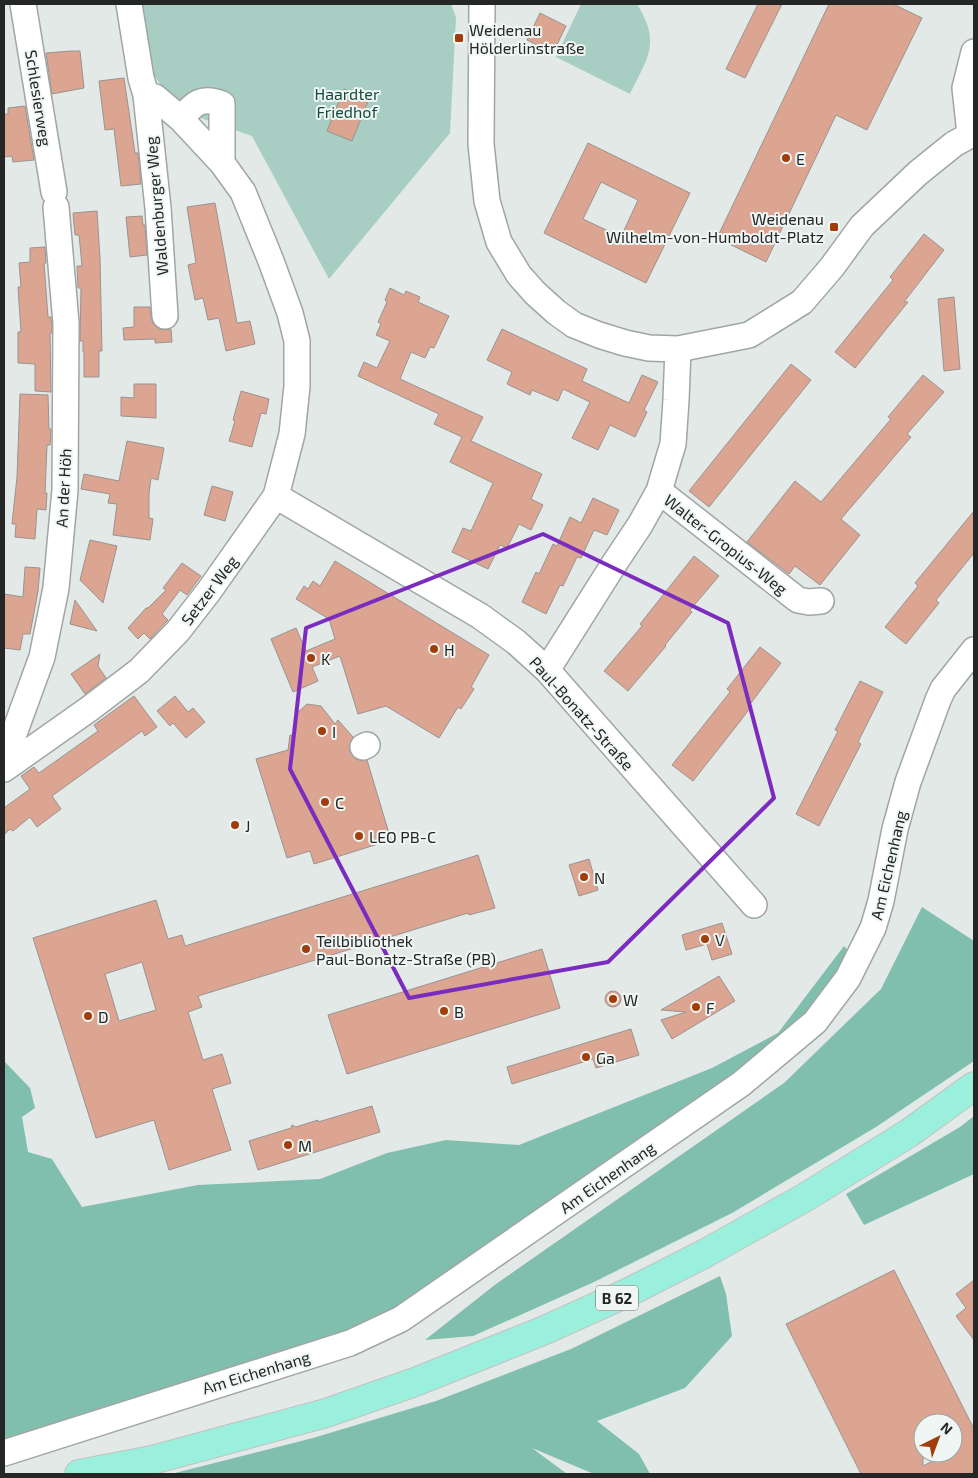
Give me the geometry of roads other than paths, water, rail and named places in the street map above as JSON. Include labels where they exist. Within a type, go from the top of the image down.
[{"type":"main road","name":"B 62","points":[[79,1474],[143,1462],[326,1413],[415,1382],[545,1330],[629,1292],[704,1254],[804,1198],[909,1133],[974,1086]]},
{"type":"street","name":"Schlesierweg","points":[[23,4],[55,199]]},
{"type":"street","name":"Waldenburger Weg","points":[[129,4],[140,78],[146,95],[158,208],[165,316]]},
{"type":"street","points":[[482,4],[480,144],[487,201],[499,242],[519,275],[535,294],[574,325],[599,336],[649,348],[678,349],[749,335],[802,302],[832,267],[862,226],[918,173],[954,144],[972,133],[965,88],[974,52]]},
{"type":"street","points":[[146,95],[156,97],[181,119],[222,163]]},
{"type":"street","points":[[181,119],[191,107],[202,100],[222,104],[222,163]]},
{"type":"street","name":"Setzer Weg","points":[[4,769],[139,671],[178,631],[276,496],[292,434],[298,386],[297,341],[290,313],[243,192],[222,163]]},
{"type":"street","name":"An der Höh","points":[[4,761],[42,657],[56,588],[65,490],[66,323],[55,199]]},
{"type":"street","points":[[547,670],[640,525],[659,491],[673,444],[678,349]]},
{"type":"street","name":"Walter-Gropius-Weg","points":[[659,491],[798,600],[809,602],[821,601]]},
{"type":"street","name":"Paul-Bonatz-Straße","points":[[276,496],[480,616],[516,642],[547,670],[754,905]]},
{"type":"street","name":"Am Eichenhang","points":[[4,1453],[350,1343],[401,1319],[741,1084],[815,1022],[848,978],[873,928],[908,782],[938,700],[943,689],[974,650]]},
{"type":"place","name":"Weidenau Hölderlinstraße","points":[[459,38]]},
{"type":"place","name":"E","points":[[786,158]]},
{"type":"place","name":"Weidenau Wilhelm-von-Humboldt-Platz","points":[[834,227]]},
{"type":"place","name":"H","points":[[434,649]]},
{"type":"place","name":"K","points":[[311,658]]},
{"type":"place","name":"I","points":[[322,731]]},
{"type":"place","name":"C","points":[[325,802]]},
{"type":"place","name":"J","points":[[235,825]]},
{"type":"place","name":"LEO PB-C","points":[[359,836]]},
{"type":"place","name":"N","points":[[584,877]]},
{"type":"place","name":"V","points":[[705,939]]},
{"type":"place","name":"Teilbibliothek Paul-Bonatz-Straße (PB)","points":[[306,949]]},
{"type":"place","name":"W","points":[[613,999]]},
{"type":"place","name":"F","points":[[696,1007]]},
{"type":"place","name":"B","points":[[444,1011]]},
{"type":"place","name":"D","points":[[88,1016]]},
{"type":"place","name":"Ga","points":[[586,1057]]},
{"type":"place","name":"M","points":[[288,1145]]},
{"type":"park label","name":"Haardter Friedhof","points":[[347,102]]}]
